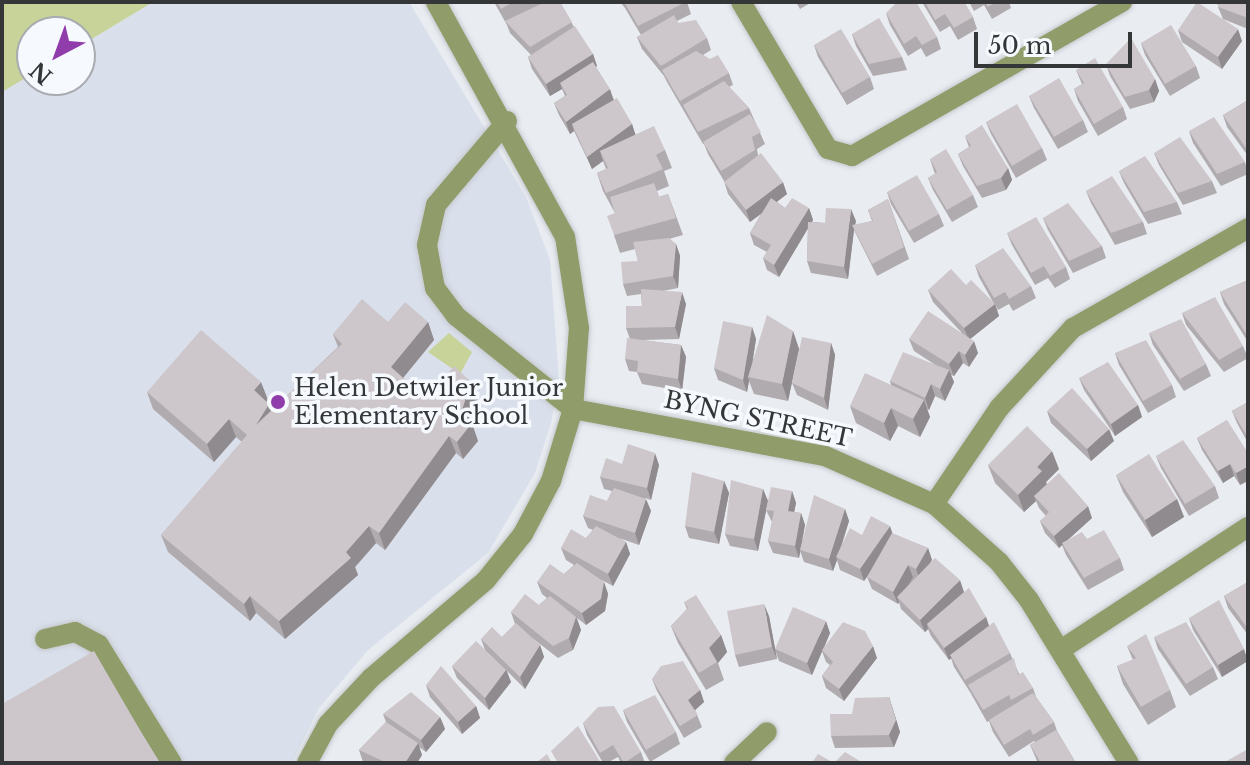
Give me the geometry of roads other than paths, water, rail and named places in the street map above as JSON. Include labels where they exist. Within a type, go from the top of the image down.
[{"type":"street","points":[[307,763],[328,724],[371,678],[486,580],[523,534],[551,481],[573,409],[579,328],[573,273],[552,203],[436,2]]},
{"type":"street","points":[[741,2],[828,149],[852,156],[1122,2]]},
{"type":"street","points":[[507,121],[436,205],[427,245],[435,288],[509,362],[573,409]]},
{"type":"street","points":[[934,504],[1000,407],[1073,328],[1248,228]]},
{"type":"street","name":"BYNG STREET","points":[[573,409],[825,456],[934,504],[999,562],[1062,649],[1129,763]]},
{"type":"street","points":[[1062,649],[1248,527]]},
{"type":"street","points":[[45,639],[75,632],[99,645],[172,763]]},
{"type":"street","points":[[734,763],[767,732]]},
{"type":"place","name":"Helen Detwiler Junior Elementary School","points":[[278,402]]}]
